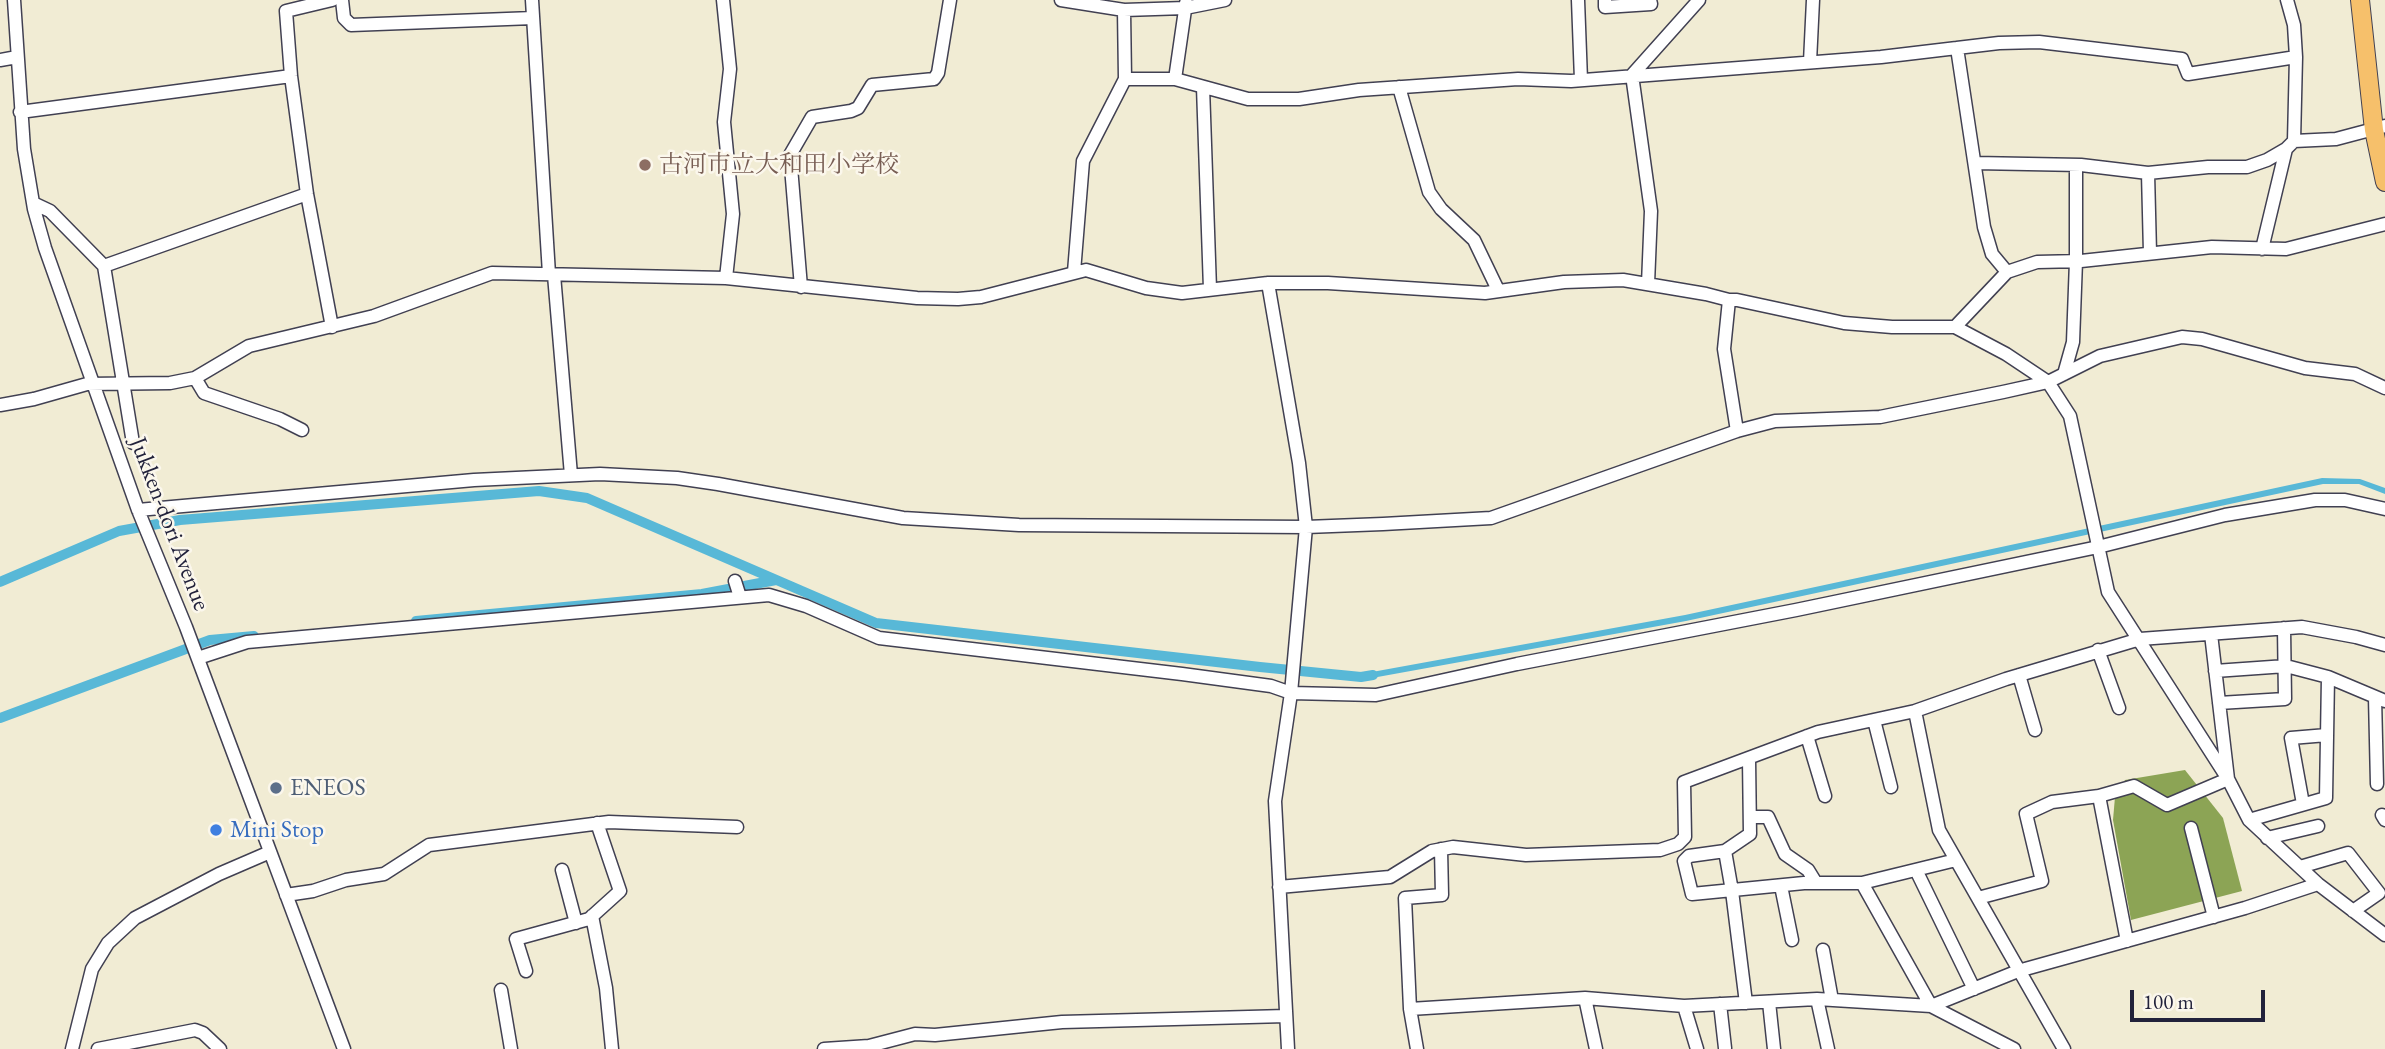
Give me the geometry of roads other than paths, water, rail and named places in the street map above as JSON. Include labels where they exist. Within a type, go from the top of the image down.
[{"type":"highway","points":[[2360,0],[2380,128],[2385,182]]},
{"type":"street","name":"Jukken-dori Avenue","points":[[14,0],[20,112],[33,202],[45,248],[140,514],[189,634],[344,1049]]},
{"type":"street","points":[[332,0],[286,11],[291,76],[307,194],[332,327]]},
{"type":"street","points":[[342,0],[344,18],[351,26],[533,18]]},
{"type":"street","points":[[533,0],[551,274],[571,475]]},
{"type":"street","points":[[723,0],[730,69],[724,122],[733,214],[726,278]]},
{"type":"street","points":[[800,287],[790,155],[812,117],[858,108],[872,85],[934,79],[939,74],[950,0]]},
{"type":"street","points":[[1061,0],[1124,10],[1225,0]]},
{"type":"street","points":[[1577,0],[1581,80]]},
{"type":"street","points":[[1605,0],[1605,6],[1651,4],[1650,0]]},
{"type":"street","points":[[1648,284],[1651,211],[1632,75],[1699,0]]},
{"type":"street","points":[[1810,62],[1813,0]]},
{"type":"street","points":[[2262,249],[2290,145],[2297,57],[2294,25],[2287,0]]},
{"type":"street","points":[[1175,79],[1185,4]]},
{"type":"street","points":[[1074,272],[1083,161],[1125,79],[1124,10]]},
{"type":"street","points":[[1125,79],[1175,79],[1248,99],[1299,99],[1359,90],[1518,79],[1581,80],[1810,62],[1999,43],[2039,42],[2182,59],[2188,74],[2297,57]]},
{"type":"street","points":[[1957,48],[1984,227],[1992,254],[2007,272]]},
{"type":"street","points":[[0,60],[17,57]]},
{"type":"street","points":[[20,112],[291,76]]},
{"type":"street","points":[[1203,86],[1210,289]]},
{"type":"street","points":[[1399,87],[1429,192],[1441,208],[1474,240],[1498,290]]},
{"type":"street","points":[[1975,163],[2076,165],[2148,173],[2208,167],[2247,167],[2267,160],[2290,145],[2336,139],[2380,128]]},
{"type":"street","points":[[2064,374],[2073,342],[2076,165]]},
{"type":"street","points":[[2148,173],[2150,253]]},
{"type":"street","points":[[104,266],[307,194]]},
{"type":"street","points":[[33,202],[50,211],[104,266],[133,443]]},
{"type":"street","points":[[1955,327],[2007,272],[2037,262],[2076,261],[2212,247],[2286,249],[2385,224]]},
{"type":"street","points":[[0,405],[94,384],[170,383],[195,378],[249,346],[374,316],[492,273],[726,278],[917,298],[958,299],[981,297],[1074,272],[1093,270],[1146,288],[1182,293],[1268,283],[1328,283],[1485,293],[1564,282],[1623,280],[1706,293],[1844,323],[1892,327],[1955,327],[2006,354],[2048,382],[2070,416],[2108,592],[2228,779],[2249,820],[2318,884],[2385,935]]},
{"type":"street","points":[[1268,283],[1299,463],[1306,527],[1291,693],[1275,801],[1288,1049]]},
{"type":"street","points":[[1729,300],[1724,349],[1737,431]]},
{"type":"street","points":[[140,514],[461,481],[571,475],[677,478],[903,518],[1019,525],[1306,527],[1490,517],[1737,431],[1775,421],[1880,417],[2048,382],[2100,356],[2182,337],[2191,337],[2305,368],[2355,374],[2385,388]]},
{"type":"street","points":[[195,378],[204,393],[280,419],[302,430]]},
{"type":"street","points":[[197,656],[247,642],[769,595],[806,606],[879,638],[1182,674],[1271,686],[1291,693],[1376,695],[2098,547],[2225,515],[2315,500],[2345,500],[2385,509]]},
{"type":"street","points":[[735,581],[740,597]]},
{"type":"street","points":[[1279,887],[1390,877],[1432,851],[1452,847],[1525,855],[1660,850],[1678,844],[1685,837],[1684,782],[1807,736],[1915,711],[2019,675],[2140,639],[2284,628],[2315,630],[2385,645]]},
{"type":"street","points":[[2219,703],[2285,699],[2284,628]]},
{"type":"street","points":[[2211,634],[2228,779]]},
{"type":"street","points":[[2098,650],[2119,708]]},
{"type":"street","points":[[2215,671],[2283,666],[2328,677],[2380,699],[2377,784]]},
{"type":"street","points":[[2019,675],[2035,730]]},
{"type":"street","points":[[2249,820],[2326,798],[2328,677]]},
{"type":"street","points":[[1915,711],[1939,830],[2064,1049]]},
{"type":"street","points":[[1874,720],[1891,787]]},
{"type":"street","points":[[2303,804],[2291,738],[2328,735]]},
{"type":"street","points":[[1807,736],[1825,796]]},
{"type":"street","points":[[1749,759],[1750,834],[1725,851],[1689,856],[1684,862],[1692,894],[1815,883],[1862,883],[1956,860]]},
{"type":"street","points":[[1978,898],[2042,881],[2026,814],[2052,802],[2099,796],[2134,786],[2167,805],[2228,779]]},
{"type":"street","points":[[2099,796],[2127,941]]},
{"type":"street","points":[[1749,817],[1768,817],[1785,854],[1808,870],[1815,883]]},
{"type":"street","points":[[286,895],[384,874],[429,845],[609,822],[737,827]]},
{"type":"street","points":[[526,971],[516,939],[592,916],[620,891],[597,823]]},
{"type":"street","points":[[2267,838],[2318,826]]},
{"type":"street","points":[[2191,828],[2214,917]]},
{"type":"street","points":[[1417,1049],[1410,1009],[1405,898],[1442,895],[1441,849]]},
{"type":"street","points":[[1725,851],[1746,1003]]},
{"type":"street","points":[[72,1049],[92,969],[108,943],[135,918],[219,874],[270,852]]},
{"type":"street","points":[[2300,867],[2348,853],[2379,893],[2353,911]]},
{"type":"street","points":[[562,870],[576,923]]},
{"type":"street","points":[[1916,870],[1974,989]]},
{"type":"street","points":[[1862,883],[1931,1006]]},
{"type":"street","points":[[1931,1006],[2018,971],[2214,917],[2318,884]]},
{"type":"street","points":[[1781,886],[1792,940]]},
{"type":"street","points":[[592,916],[606,988],[612,1049]]},
{"type":"street","points":[[1822,950],[1832,1000]]},
{"type":"street","points":[[501,990],[511,1049]]},
{"type":"street","points":[[1410,1009],[1585,998],[1684,1006],[1817,999],[1931,1006],[2014,1049]]},
{"type":"street","points":[[1585,998],[1596,1049]]},
{"type":"street","points":[[1817,999],[1828,1049]]},
{"type":"street","points":[[1769,1002],[1774,1049]]},
{"type":"street","points":[[1720,1004],[1725,1048]]},
{"type":"street","points":[[1684,1006],[1697,1049]]},
{"type":"street","points":[[824,1049],[869,1047],[915,1034],[935,1035],[1062,1022],[1286,1016]]},
{"type":"street","points":[[98,1049],[195,1030],[204,1032],[220,1049]]},
{"type":"street","points":[[934,1049],[935,1035]]},
{"type":"water","points":[[2322,478],[2360,479],[2385,488],[2385,494],[2359,484],[2323,484],[1686,621],[1361,680],[1361,674],[1685,615]]},
{"type":"waterway","points":[[0,582],[119,531],[180,520],[539,491],[587,498],[876,623],[1260,667],[1361,677],[1373,675]]},
{"type":"waterway","points":[[416,621],[702,594],[776,580]]},
{"type":"waterway","points":[[0,718],[210,640],[254,636]]},
{"type":"place","name":"古河市立大和田小学校","points":[[645,165]]},
{"type":"place","name":"ENEOS","points":[[276,788]]},
{"type":"place","name":"Mini Stop","points":[[216,830]]}]
